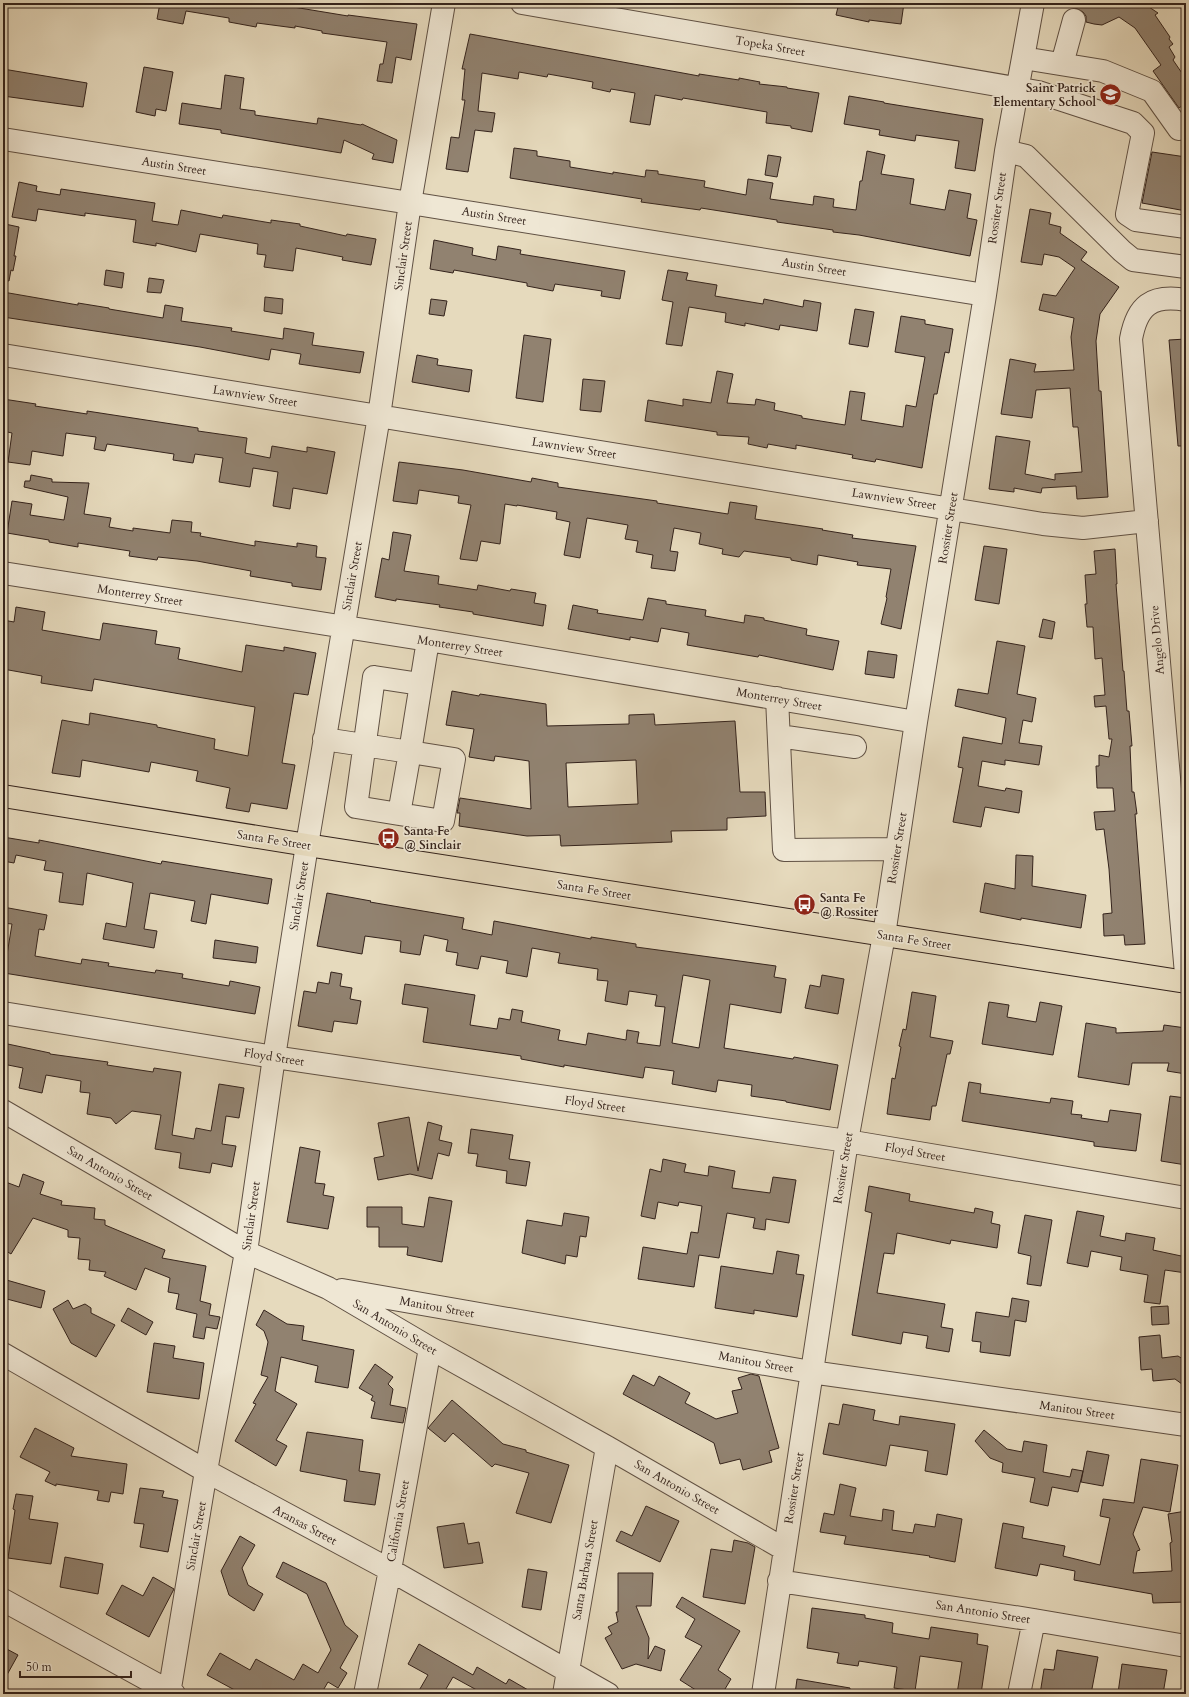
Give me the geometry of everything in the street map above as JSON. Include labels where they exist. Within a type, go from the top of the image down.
[{"type":"main road","name":"Santa Fe Street","points":[[3,796],[1186,982]]},
{"type":"street","name":"Sinclair Street","points":[[171,1693],[206,1471],[246,1252],[274,1057],[307,845],[379,416],[410,203],[444,3]]},
{"type":"street","name":"Topeka Street","points":[[522,3],[1038,92],[1133,124],[1143,134]]},
{"type":"street","name":"Rossiter Street","points":[[763,1694],[847,1141],[884,935],[916,722],[985,295],[1006,151],[1033,3]]},
{"type":"street","points":[[1062,64],[1074,20]]},
{"type":"street","points":[[1023,58],[1103,71],[1152,91],[1182,127],[1143,134],[1127,214],[1136,220],[1186,227]]},
{"type":"street","name":"Austin Street","points":[[3,139],[985,295]]},
{"type":"street","points":[[1006,151],[1026,156],[1122,251],[1133,260],[1186,267]]},
{"type":"street","name":"Angelo Drive","points":[[1186,300],[1173,298],[1158,300],[1142,309],[1134,322],[1131,339],[1186,974]]},
{"type":"street","name":"Lawnview Street","points":[[3,355],[1043,524],[1083,528],[1147,521]]},
{"type":"street","name":"Monterrey Street","points":[[3,573],[343,626],[916,722]]},
{"type":"street","points":[[399,814],[428,640]]},
{"type":"street","points":[[324,739],[365,747],[454,759],[443,821],[356,807],[365,747],[374,677],[420,684]]},
{"type":"street","points":[[777,698],[784,850],[897,849]]},
{"type":"street","points":[[779,736],[855,747]]},
{"type":"street","name":"Floyd Street","points":[[3,1013],[274,1057],[847,1141],[1186,1198]]},
{"type":"street","name":"San Antonio Street","points":[[3,1111],[246,1252],[328,1288],[430,1348],[607,1447],[784,1549]]},
{"type":"street","name":"Manitou Street","points":[[328,1288],[811,1372],[1186,1425]]},
{"type":"street","name":"California Street","points":[[365,1694],[390,1570],[430,1348]]},
{"type":"street","name":"Aransas Street","points":[[3,1354],[206,1471],[390,1570],[608,1694]]},
{"type":"street","name":"Santa Barbara Street","points":[[564,1694],[607,1447]]},
{"type":"street","name":"San Antonio Street","points":[[779,1581],[1034,1620],[1186,1646]]},
{"type":"street","points":[[3,1600],[171,1693]]},
{"type":"street","points":[[1020,1694],[1034,1620]]},
{"type":"building","points":[[160,3],[269,3],[348,16],[417,24],[411,60],[396,57],[392,83],[377,81],[380,64],[383,64],[387,42],[322,33],[322,31],[295,26],[295,28],[257,23],[256,27],[229,22],[229,18],[186,11],[183,24],[157,19]]},
{"type":"building","points":[[839,3],[904,3],[901,24],[869,20],[869,22],[836,15]]},
{"type":"building","points":[[1073,3],[1143,3],[1158,13],[1155,15],[1173,44],[1169,47],[1175,57],[1173,60],[1186,79],[1186,103],[1179,108],[1153,71],[1161,65],[1135,28],[1119,17],[1102,25],[1086,22],[1086,16],[1083,12],[1075,8]]},
{"type":"building","points":[[470,34],[699,76],[699,74],[739,80],[739,78],[760,82],[759,84],[819,93],[812,132],[791,128],[791,126],[766,123],[767,112],[683,98],[682,100],[655,95],[650,125],[630,122],[635,93],[611,89],[610,92],[592,88],[593,82],[548,74],[547,77],[519,72],[518,79],[482,73],[478,111],[495,113],[492,132],[475,130],[468,172],[446,169],[451,137],[459,138],[465,100],[462,100],[465,69],[462,69]]},
{"type":"building","points":[[144,67],[173,72],[166,111],[156,109],[155,116],[136,112]]},
{"type":"building","points":[[3,69],[87,83],[83,107],[3,96]]},
{"type":"building","points":[[225,75],[244,78],[240,109],[255,111],[255,115],[317,124],[318,118],[362,124],[397,140],[393,163],[372,159],[374,154],[344,140],[341,153],[221,133],[221,130],[179,124],[182,103],[221,109]]},
{"type":"building","points":[[849,96],[983,119],[975,171],[955,168],[959,141],[916,135],[915,141],[879,135],[880,130],[844,124]]},
{"type":"building","points":[[514,148],[537,151],[537,156],[570,161],[570,167],[613,174],[613,172],[645,177],[646,170],[658,171],[658,174],[705,181],[704,187],[746,195],[748,179],[773,183],[770,199],[813,205],[814,196],[834,199],[833,207],[856,210],[860,181],[862,181],[867,151],[885,155],[881,174],[914,179],[910,204],[945,210],[949,190],[971,194],[967,218],[977,220],[970,256],[859,235],[833,232],[833,230],[777,222],[777,220],[701,208],[700,210],[641,202],[642,199],[510,178]]},
{"type":"building","points":[[1152,152],[1186,157],[1186,211],[1142,203]]},
{"type":"building","points":[[768,155],[781,157],[777,177],[765,175]]},
{"type":"building","points":[[19,182],[37,186],[36,191],[60,195],[61,189],[155,203],[152,221],[178,225],[181,210],[222,218],[223,215],[271,223],[271,220],[300,224],[300,226],[346,236],[347,234],[376,239],[371,265],[342,260],[343,257],[296,248],[293,271],[264,267],[266,255],[257,254],[258,244],[200,234],[196,252],[156,243],[156,246],[133,242],[136,220],[85,213],[85,216],[38,209],[36,221],[12,217]]},
{"type":"building","points":[[1030,209],[1051,213],[1049,224],[1061,227],[1060,233],[1087,252],[1081,260],[1119,287],[1100,314],[1096,341],[1108,497],[1077,499],[1076,486],[1042,488],[1041,493],[1014,488],[1014,492],[989,489],[996,436],[1030,441],[1025,474],[1055,480],[1055,474],[1082,472],[1078,427],[1073,427],[1070,388],[1036,390],[1032,418],[1001,414],[1010,359],[1036,364],[1034,372],[1074,370],[1071,337],[1074,318],[1039,310],[1043,294],[1056,296],[1075,268],[1059,257],[1044,254],[1042,265],[1021,262]]},
{"type":"building","points":[[5,224],[19,227],[14,256],[16,256],[9,281],[3,280],[3,232]]},
{"type":"building","points":[[434,240],[473,248],[472,255],[496,260],[498,246],[521,250],[520,254],[625,271],[620,299],[601,296],[602,291],[555,284],[553,291],[527,286],[527,283],[454,270],[453,273],[430,269]]},
{"type":"building","points":[[106,270],[124,273],[122,288],[104,285]]},
{"type":"building","points":[[668,270],[688,273],[686,280],[717,285],[715,296],[763,304],[764,299],[803,307],[804,300],[821,303],[817,331],[780,325],[779,330],[745,323],[745,326],[725,322],[726,313],[689,307],[682,346],[666,344],[673,302],[662,300]]},
{"type":"building","points":[[149,278],[164,280],[161,293],[147,292]]},
{"type":"building","points":[[3,292],[78,305],[78,303],[109,308],[163,318],[165,305],[183,308],[181,321],[232,328],[231,331],[283,339],[284,328],[314,333],[312,345],[364,352],[360,373],[299,364],[301,354],[271,349],[269,360],[200,347],[3,317]]},
{"type":"building","points":[[265,297],[283,299],[282,314],[264,311]]},
{"type":"building","points":[[431,299],[447,301],[444,316],[429,314]]},
{"type":"building","points":[[855,309],[874,312],[868,347],[849,344]]},
{"type":"building","points":[[901,316],[925,320],[925,324],[953,329],[949,353],[945,352],[937,394],[934,394],[922,468],[876,459],[875,462],[852,458],[853,455],[796,445],[796,449],[768,444],[767,448],[748,444],[749,437],[717,435],[717,432],[645,421],[648,400],[683,406],[683,399],[711,403],[717,371],[733,374],[727,403],[755,405],[756,399],[775,403],[774,410],[802,416],[802,418],[845,425],[850,391],[865,393],[861,420],[903,427],[906,405],[916,407],[925,357],[895,352]]},
{"type":"building","points":[[524,335],[551,339],[543,402],[516,398]]},
{"type":"building","points":[[1186,339],[1186,446],[1178,446],[1169,340]]},
{"type":"building","points":[[417,355],[438,359],[437,365],[472,370],[469,392],[412,382]]},
{"type":"building","points":[[583,379],[605,381],[601,412],[580,410]]},
{"type":"building","points":[[3,399],[36,404],[35,406],[87,414],[87,411],[198,428],[198,431],[247,438],[245,453],[270,458],[272,446],[307,452],[307,447],[335,452],[327,494],[293,488],[290,509],[273,506],[278,472],[253,468],[250,487],[219,482],[223,458],[195,454],[193,463],[173,460],[174,454],[107,444],[105,451],[94,449],[96,437],[66,433],[63,456],[32,451],[30,465],[8,462],[12,433],[3,431]]},
{"type":"building","points":[[399,462],[463,470],[531,482],[532,478],[558,483],[558,487],[657,501],[657,503],[728,514],[730,502],[757,506],[755,519],[823,529],[822,530],[853,535],[852,538],[916,546],[901,629],[881,624],[887,598],[891,569],[857,565],[858,562],[818,555],[817,565],[791,560],[791,558],[744,551],[739,557],[722,554],[723,549],[699,544],[701,533],[674,528],[670,551],[678,552],[675,571],[651,568],[653,555],[636,552],[638,541],[625,539],[628,525],[587,518],[580,558],[564,555],[570,522],[556,519],[557,512],[505,504],[500,544],[481,541],[477,561],[460,559],[471,505],[458,503],[459,496],[419,490],[417,504],[393,501]]},
{"type":"building","points":[[31,475],[52,479],[52,482],[89,483],[84,514],[111,518],[109,527],[133,531],[133,528],[170,533],[172,520],[192,522],[191,532],[201,533],[200,536],[255,546],[255,541],[297,547],[297,543],[317,546],[316,557],[326,558],[321,590],[292,586],[292,583],[250,576],[251,571],[197,561],[158,557],[157,560],[129,556],[130,551],[78,543],[78,547],[49,542],[49,540],[7,533],[12,501],[32,504],[30,515],[64,520],[68,497],[24,487],[25,481],[30,481]]},
{"type":"building","points":[[393,532],[411,535],[404,571],[439,576],[438,584],[477,590],[478,585],[510,591],[511,589],[536,593],[534,603],[546,605],[543,626],[439,607],[440,605],[396,599],[396,601],[375,597],[382,558],[389,560]]},
{"type":"building","points":[[984,546],[1007,549],[999,604],[975,600]]},
{"type":"building","points":[[1115,549],[1116,584],[1123,671],[1132,746],[1130,746],[1132,792],[1134,792],[1137,814],[1135,814],[1145,944],[1125,945],[1124,935],[1104,936],[1103,914],[1112,913],[1109,869],[1104,829],[1096,830],[1094,812],[1115,811],[1113,788],[1097,788],[1096,766],[1099,766],[1099,755],[1109,757],[1112,739],[1109,739],[1106,706],[1095,707],[1094,696],[1105,695],[1102,658],[1095,659],[1093,627],[1087,627],[1085,575],[1096,574],[1094,551]]},
{"type":"building","points":[[648,598],[666,601],[666,604],[706,610],[705,616],[744,623],[745,615],[764,618],[764,620],[807,629],[806,635],[839,641],[833,670],[759,655],[758,657],[687,645],[689,633],[661,628],[658,642],[630,637],[630,640],[568,629],[573,605],[598,610],[597,613],[643,620]]},
{"type":"building","points":[[16,607],[45,612],[42,630],[100,640],[103,623],[157,631],[155,644],[180,648],[178,659],[242,672],[246,645],[284,651],[284,647],[316,653],[308,695],[294,693],[282,763],[295,765],[287,809],[251,803],[249,812],[226,808],[230,788],[196,781],[198,771],[151,762],[149,772],[82,760],[80,777],[52,773],[62,720],[89,725],[90,713],[157,725],[157,727],[215,739],[214,749],[248,756],[255,707],[94,679],[92,691],[41,683],[42,676],[3,669],[3,620],[14,622]]},
{"type":"building","points":[[1043,619],[1055,622],[1052,639],[1039,637]]},
{"type":"building","points":[[997,641],[1025,646],[1017,694],[1036,698],[1032,722],[1023,720],[1019,743],[1042,746],[1039,765],[1005,760],[1005,765],[982,761],[978,786],[1005,791],[1006,788],[1022,791],[1019,813],[985,807],[981,827],[953,822],[963,768],[958,767],[963,737],[1002,744],[1006,718],[955,706],[958,689],[988,694]]},
{"type":"building","points":[[868,651],[897,655],[894,678],[865,674]]},
{"type":"building","points":[[452,691],[479,696],[480,694],[546,704],[547,726],[629,724],[629,715],[654,714],[655,725],[735,721],[740,792],[765,792],[766,816],[727,818],[727,830],[671,831],[672,842],[561,846],[560,835],[527,836],[459,826],[460,813],[457,813],[460,798],[531,809],[529,761],[495,756],[494,761],[469,757],[474,729],[446,725]],"holes":[[[636,760],[638,804],[568,807],[566,763]]]},
{"type":"building","points":[[3,837],[39,843],[39,840],[161,864],[162,861],[272,879],[268,904],[211,894],[206,924],[191,921],[195,901],[150,893],[144,929],[157,931],[154,948],[103,939],[106,923],[126,927],[133,883],[87,873],[83,905],[59,902],[63,873],[44,870],[46,861],[16,855],[14,863],[3,861]]},
{"type":"building","points":[[1016,855],[1033,856],[1032,886],[1086,895],[1081,928],[1021,918],[1021,920],[980,912],[985,883],[1015,889]]},
{"type":"building","points":[[327,893],[464,918],[462,929],[492,935],[494,921],[591,939],[591,937],[636,944],[636,947],[776,966],[774,977],[786,979],[781,1013],[730,1004],[724,1048],[793,1059],[794,1057],[838,1065],[830,1110],[751,1096],[752,1085],[718,1080],[716,1092],[672,1084],[674,1071],[645,1067],[643,1078],[564,1065],[564,1067],[521,1059],[521,1056],[423,1042],[428,1008],[402,1004],[405,984],[475,995],[470,1025],[497,1029],[499,1018],[510,1020],[512,1009],[523,1011],[521,1022],[560,1030],[558,1040],[586,1045],[588,1033],[626,1040],[627,1030],[639,1032],[637,1043],[660,1046],[665,1007],[655,1006],[657,995],[629,991],[627,1005],[605,1001],[608,981],[597,980],[598,969],[558,963],[560,953],[532,948],[527,977],[506,973],[508,961],[481,956],[478,969],[456,965],[458,953],[446,951],[448,940],[424,935],[420,955],[400,952],[401,941],[365,936],[362,954],[317,946]],"holes":[[[683,975],[710,980],[699,1048],[672,1043]]]},
{"type":"building","points":[[3,907],[47,915],[44,930],[39,929],[35,956],[81,964],[82,959],[109,963],[108,966],[155,973],[156,970],[183,974],[182,978],[229,986],[230,981],[260,987],[255,1014],[4,973],[12,924],[3,923]]},
{"type":"building","points":[[215,940],[258,947],[256,963],[213,958]]},
{"type":"building","points":[[331,972],[342,974],[340,986],[352,988],[350,999],[361,1001],[357,1024],[334,1021],[332,1032],[298,1026],[304,991],[316,993],[318,982],[329,984]]},
{"type":"building","points":[[822,975],[844,979],[838,1014],[805,1008],[810,985],[820,987]]},
{"type":"building","points":[[912,992],[936,996],[930,1037],[953,1041],[950,1054],[947,1054],[936,1106],[932,1106],[930,1120],[887,1114],[892,1078],[895,1079],[901,1047],[899,1046],[903,1029],[906,1030]]},
{"type":"building","points":[[989,1002],[1009,1005],[1007,1017],[1036,1022],[1040,1002],[1062,1006],[1053,1055],[982,1044]]},
{"type":"building","points":[[1086,1023],[1116,1028],[1116,1033],[1163,1031],[1164,1025],[1186,1028],[1186,1074],[1167,1071],[1169,1063],[1132,1063],[1129,1085],[1078,1077]]},
{"type":"building","points":[[3,1043],[50,1054],[108,1062],[107,1065],[153,1072],[154,1068],[181,1072],[172,1135],[194,1139],[196,1128],[211,1131],[219,1084],[244,1088],[239,1118],[226,1116],[222,1144],[236,1146],[232,1167],[212,1163],[210,1173],[179,1168],[181,1153],[155,1149],[161,1115],[132,1111],[116,1124],[111,1118],[87,1114],[90,1093],[80,1092],[81,1081],[46,1075],[42,1093],[19,1088],[23,1068],[3,1064]]},
{"type":"building","points":[[969,1082],[981,1084],[980,1093],[1050,1103],[1051,1098],[1073,1101],[1071,1114],[1082,1115],[1081,1118],[1108,1122],[1110,1110],[1141,1114],[1136,1151],[1094,1146],[1094,1142],[962,1121]]},
{"type":"building","points":[[1170,1096],[1186,1098],[1186,1165],[1161,1161]]},
{"type":"building","points":[[409,1117],[418,1171],[428,1122],[442,1126],[439,1140],[452,1143],[449,1156],[438,1153],[432,1179],[410,1174],[378,1180],[374,1158],[384,1156],[378,1123]]},
{"type":"building","points":[[471,1129],[513,1135],[509,1159],[530,1162],[526,1186],[506,1183],[507,1171],[476,1166],[478,1154],[468,1153]]},
{"type":"building","points":[[300,1147],[320,1151],[315,1183],[325,1184],[323,1195],[334,1197],[328,1229],[287,1222]]},
{"type":"building","points":[[663,1159],[686,1164],[684,1172],[708,1176],[709,1166],[735,1171],[732,1188],[770,1193],[773,1177],[796,1180],[789,1223],[766,1219],[765,1230],[753,1228],[755,1218],[727,1213],[719,1258],[699,1255],[694,1287],[638,1279],[643,1247],[687,1254],[691,1232],[698,1233],[702,1206],[679,1202],[678,1206],[658,1202],[655,1219],[641,1216],[650,1169],[661,1172]]},
{"type":"building","points":[[23,1174],[44,1182],[40,1194],[62,1201],[61,1205],[95,1208],[94,1219],[105,1220],[105,1225],[165,1250],[162,1258],[206,1266],[200,1301],[211,1304],[209,1315],[220,1317],[217,1329],[206,1327],[204,1339],[193,1337],[197,1314],[176,1309],[179,1294],[168,1292],[170,1278],[145,1268],[136,1290],[104,1276],[106,1272],[89,1270],[90,1260],[78,1259],[80,1238],[68,1237],[68,1230],[33,1218],[11,1254],[3,1249],[3,1181],[19,1187]]},
{"type":"building","points":[[869,1186],[910,1194],[909,1201],[974,1213],[975,1208],[993,1212],[991,1223],[1000,1225],[997,1248],[951,1240],[950,1244],[897,1233],[894,1254],[884,1253],[877,1293],[945,1304],[941,1327],[953,1329],[949,1352],[926,1348],[928,1336],[903,1332],[901,1344],[852,1335],[872,1213],[865,1211]]},
{"type":"building","points":[[429,1197],[452,1201],[442,1262],[407,1255],[408,1247],[379,1247],[379,1227],[367,1227],[367,1207],[402,1207],[402,1224],[424,1227]]},
{"type":"building","points":[[1077,1211],[1104,1216],[1100,1236],[1125,1241],[1126,1233],[1155,1238],[1153,1250],[1186,1257],[1186,1273],[1165,1270],[1160,1304],[1144,1302],[1148,1275],[1120,1270],[1122,1257],[1091,1251],[1088,1267],[1067,1263]]},
{"type":"building","points":[[564,1213],[589,1217],[586,1237],[580,1236],[577,1257],[566,1255],[565,1264],[522,1253],[527,1220],[562,1226]]},
{"type":"building","points":[[1025,1215],[1052,1220],[1041,1286],[1027,1284],[1031,1256],[1018,1253]]},
{"type":"building","points":[[777,1251],[799,1255],[796,1274],[804,1275],[797,1317],[754,1310],[754,1314],[715,1308],[721,1266],[773,1274]]},
{"type":"building","points":[[3,1279],[45,1291],[41,1308],[3,1298]]},
{"type":"building","points":[[1012,1298],[1029,1301],[1026,1322],[1015,1320],[1010,1356],[980,1352],[981,1342],[972,1341],[976,1312],[1009,1317]]},
{"type":"building","points":[[68,1300],[73,1309],[85,1304],[91,1308],[91,1313],[115,1325],[96,1357],[71,1343],[53,1309]]},
{"type":"building","points":[[1168,1306],[1169,1324],[1152,1325],[1151,1307]]},
{"type":"building","points":[[128,1308],[153,1322],[146,1335],[121,1321]]},
{"type":"building","points":[[264,1310],[287,1324],[304,1326],[302,1340],[354,1350],[348,1388],[315,1382],[318,1366],[281,1357],[275,1391],[297,1404],[276,1440],[287,1446],[276,1466],[235,1441],[256,1404],[253,1403],[268,1377],[261,1375],[268,1342],[264,1331],[256,1325]]},
{"type":"building","points":[[1160,1335],[1162,1358],[1178,1356],[1186,1361],[1186,1387],[1175,1379],[1153,1381],[1152,1369],[1141,1370],[1139,1337]]},
{"type":"building","points":[[154,1343],[175,1346],[173,1358],[204,1363],[199,1399],[147,1392]]},
{"type":"building","points":[[375,1364],[393,1377],[388,1384],[393,1389],[390,1405],[406,1408],[403,1423],[371,1418],[375,1402],[371,1400],[373,1396],[359,1388]]},
{"type":"building","points":[[751,1374],[759,1376],[779,1448],[769,1451],[772,1462],[743,1470],[740,1459],[720,1464],[714,1443],[623,1394],[633,1375],[654,1386],[659,1376],[690,1393],[685,1403],[716,1419],[738,1413],[732,1391],[742,1389],[738,1378]]},
{"type":"building","points":[[452,1400],[503,1444],[526,1450],[526,1452],[569,1465],[551,1523],[516,1513],[529,1473],[495,1464],[492,1467],[453,1433],[445,1442],[428,1428]]},
{"type":"building","points":[[843,1404],[875,1410],[873,1420],[899,1425],[900,1416],[955,1424],[947,1475],[925,1471],[928,1451],[890,1445],[886,1466],[823,1454],[829,1423],[839,1425]]},
{"type":"building","points":[[35,1428],[74,1448],[71,1456],[127,1464],[123,1494],[111,1492],[109,1502],[97,1500],[99,1491],[56,1484],[56,1486],[45,1481],[50,1472],[20,1457]]},
{"type":"building","points":[[984,1430],[1007,1449],[1022,1452],[1024,1441],[1047,1445],[1043,1472],[1070,1477],[1072,1469],[1083,1471],[1078,1492],[1052,1487],[1048,1506],[1030,1502],[1035,1478],[1002,1472],[1003,1463],[990,1458],[975,1441]]},
{"type":"building","points":[[307,1432],[363,1440],[359,1471],[380,1474],[375,1505],[344,1501],[347,1480],[300,1471]]},
{"type":"building","points":[[1087,1451],[1109,1455],[1103,1486],[1081,1482]]},
{"type":"building","points":[[1141,1459],[1178,1465],[1170,1512],[1143,1507],[1133,1534],[1140,1550],[1137,1551],[1133,1573],[1172,1571],[1170,1543],[1172,1542],[1168,1514],[1186,1511],[1186,1562],[1184,1562],[1186,1602],[1153,1603],[1152,1594],[1074,1580],[1075,1571],[1040,1564],[1037,1576],[995,1568],[1003,1523],[1024,1527],[1022,1538],[1065,1546],[1063,1556],[1100,1565],[1110,1518],[1100,1516],[1103,1499],[1134,1503]]},
{"type":"building","points":[[840,1484],[856,1488],[850,1516],[882,1521],[883,1509],[894,1511],[892,1530],[913,1533],[915,1524],[935,1527],[937,1514],[962,1519],[955,1562],[929,1557],[930,1556],[844,1544],[846,1536],[820,1532],[824,1513],[834,1515]]},
{"type":"building","points":[[140,1488],[164,1491],[162,1497],[178,1500],[168,1552],[140,1547],[144,1524],[134,1523]]},
{"type":"building","points":[[16,1494],[33,1496],[29,1519],[58,1523],[51,1564],[8,1558]]},
{"type":"building","points":[[646,1506],[679,1521],[660,1562],[616,1541],[621,1531],[632,1536]]},
{"type":"building","points":[[464,1523],[468,1544],[479,1542],[483,1563],[444,1568],[437,1527]]},
{"type":"building","points":[[240,1536],[255,1545],[242,1568],[248,1585],[263,1594],[254,1611],[229,1595],[221,1571]]},
{"type":"building","points":[[734,1540],[748,1543],[755,1547],[745,1604],[703,1597],[711,1549],[732,1552]]},
{"type":"building","points":[[65,1557],[103,1564],[98,1594],[60,1587]]},
{"type":"building","points":[[283,1562],[326,1583],[345,1625],[358,1636],[340,1668],[347,1673],[338,1688],[328,1682],[321,1694],[242,1694],[207,1675],[220,1653],[250,1670],[256,1659],[294,1680],[303,1664],[318,1673],[331,1650],[307,1594],[276,1577]]},
{"type":"building","points":[[528,1569],[547,1572],[541,1610],[522,1607]]},
{"type":"building","points":[[618,1573],[653,1573],[651,1606],[636,1606],[649,1638],[648,1659],[655,1646],[665,1650],[661,1671],[636,1664],[622,1669],[605,1638],[612,1634],[608,1627],[618,1622],[616,1612],[618,1612]]},
{"type":"building","points":[[153,1577],[174,1589],[149,1637],[106,1614],[122,1585],[143,1596]]},
{"type":"building","points":[[682,1597],[740,1631],[718,1670],[731,1679],[722,1694],[702,1694],[680,1680],[702,1646],[685,1637],[695,1619],[676,1607]]},
{"type":"building","points":[[812,1608],[865,1615],[865,1618],[893,1623],[892,1633],[929,1639],[931,1627],[978,1634],[977,1644],[988,1646],[981,1694],[957,1694],[962,1662],[920,1656],[915,1691],[894,1688],[897,1667],[859,1661],[858,1666],[837,1663],[839,1653],[807,1648]]},
{"type":"building","points":[[419,1644],[473,1675],[477,1667],[506,1684],[509,1679],[535,1694],[484,1694],[453,1677],[443,1694],[417,1694],[428,1675],[408,1664]]},
{"type":"building","points":[[3,1647],[18,1655],[3,1682]]},
{"type":"building","points":[[1057,1650],[1098,1657],[1091,1694],[1040,1694],[1044,1669],[1054,1670]]},
{"type":"building","points":[[1122,1664],[1167,1670],[1163,1694],[1118,1693]]},
{"type":"building","points":[[797,1679],[850,1688],[850,1694],[795,1694]]},
{"type":"place","name":"Saint Patrick Elementary School","points":[[1111,95]]},
{"type":"place","name":"Santa Fe @ Sinclair","points":[[389,838]]},
{"type":"place","name":"Santa Fe @ Rossiter","points":[[805,905]]}]
